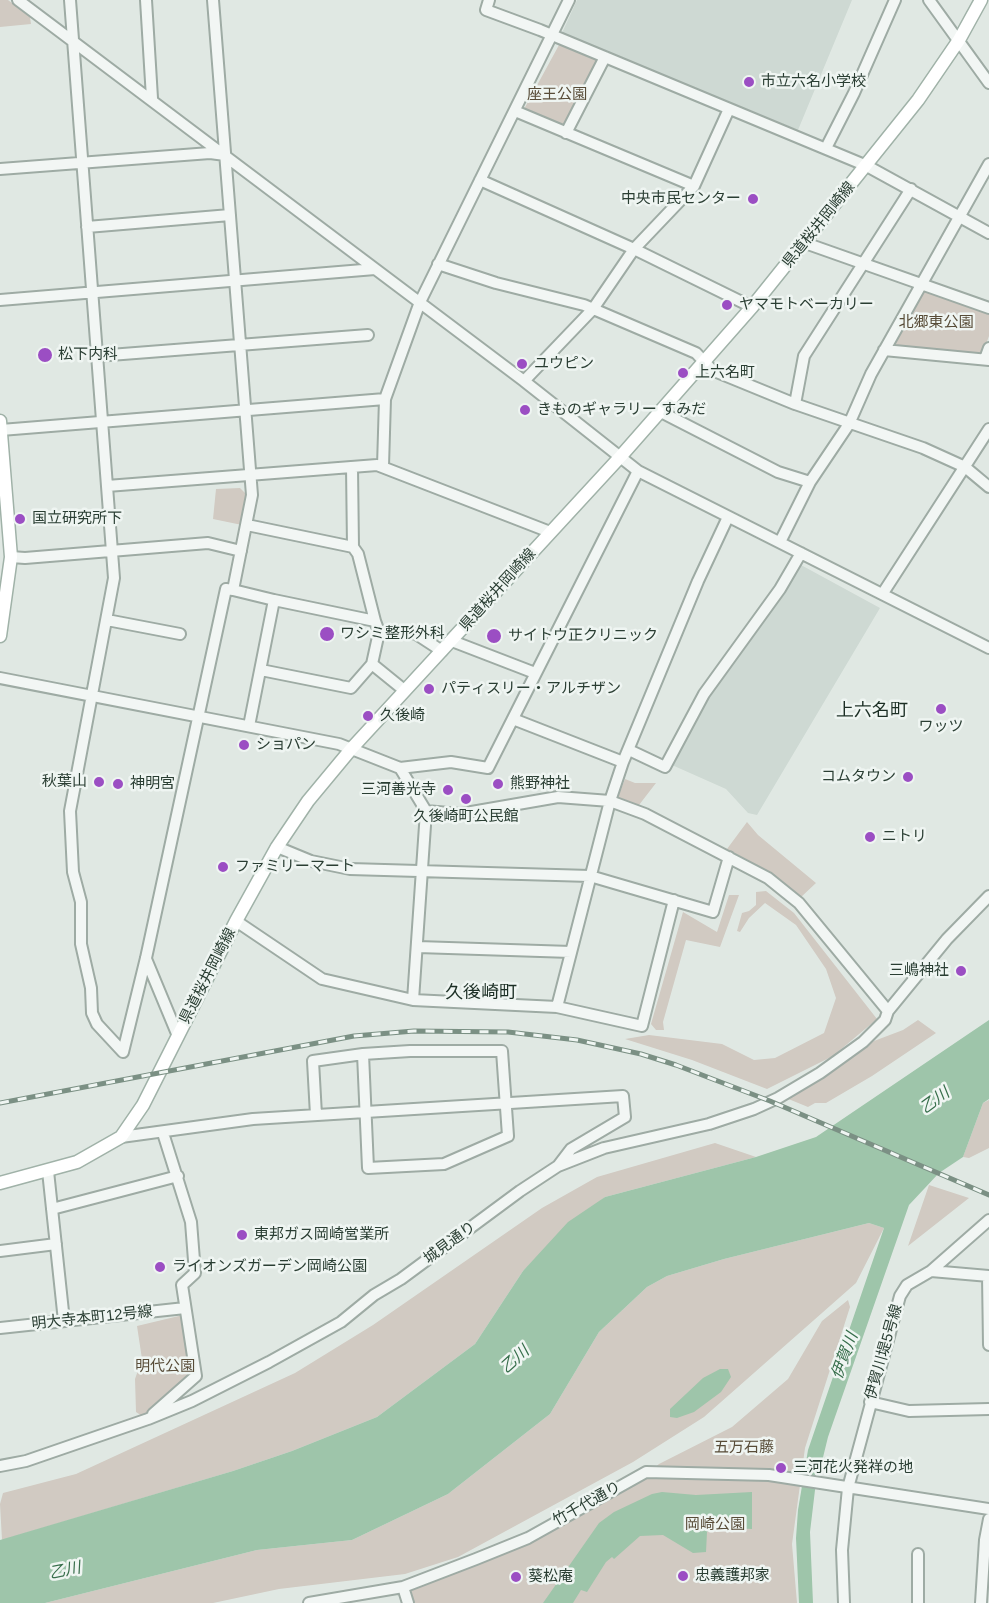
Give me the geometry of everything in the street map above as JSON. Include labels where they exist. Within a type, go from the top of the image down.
[{"type":"main road","name":"県道桜井岡崎線","points":[[0,1184],[77,1162],[121,1137],[143,1105],[236,921],[277,847],[308,801],[404,690],[452,641],[621,456],[752,308],[918,100],[959,40],[981,0]]},
{"type":"main road","points":[[0,421],[11,557],[0,636]]},
{"type":"street","points":[[18,0],[152,98],[524,381],[638,471],[989,648]]},
{"type":"street","points":[[70,0],[114,578],[70,811],[73,872],[81,902],[81,944],[92,988],[92,1013],[101,1029],[123,1052],[146,958],[226,589],[416,634],[442,651]]},
{"type":"street","points":[[146,0],[152,98]]},
{"type":"street","points":[[213,0],[252,495],[233,590]]},
{"type":"street","points":[[489,0],[486,10],[867,166],[989,233]]},
{"type":"street","points":[[383,466],[385,399],[420,302],[569,0]]},
{"type":"street","points":[[826,148],[854,93],[895,0]]},
{"type":"street","points":[[929,0],[989,83]]},
{"type":"street","points":[[566,133],[605,57]]},
{"type":"street","points":[[524,381],[593,309],[634,249],[694,186],[729,109]]},
{"type":"street","points":[[515,111],[694,186]]},
{"type":"street","points":[[0,169],[210,153],[225,155]]},
{"type":"street","points":[[780,542],[810,482],[849,424],[884,350],[989,164]]},
{"type":"street","points":[[480,180],[634,249],[752,308]]},
{"type":"street","points":[[795,404],[804,356],[911,189]]},
{"type":"street","points":[[87,227],[230,215]]},
{"type":"street","points":[[805,243],[989,308]]},
{"type":"street","points":[[438,264],[593,309],[696,353],[712,370],[849,424],[923,448],[965,467],[989,487]]},
{"type":"street","points":[[0,300],[375,269]]},
{"type":"street","points":[[97,356],[368,335]]},
{"type":"street","points":[[884,350],[987,360],[989,348]]},
{"type":"street","points":[[1,430],[385,399]]},
{"type":"street","points":[[661,412],[778,472],[810,482]]},
{"type":"street","points":[[883,593],[989,429]]},
{"type":"street","points":[[107,486],[383,466],[550,532]]},
{"type":"street","points":[[261,670],[351,688],[372,664],[377,626],[358,554],[353,547],[352,467]]},
{"type":"street","points":[[0,678],[352,748],[400,768],[451,762],[488,768],[638,471]]},
{"type":"street","points":[[557,1007],[610,801],[623,762],[698,581],[728,517]]},
{"type":"street","points":[[247,525],[353,547]]},
{"type":"street","points":[[11,557],[25,558],[208,543],[241,551]]},
{"type":"street","points":[[629,750],[665,767],[704,694],[780,589],[801,553]]},
{"type":"street","points":[[249,726],[274,600]]},
{"type":"street","points":[[107,620],[180,634]]},
{"type":"street","points":[[452,641],[535,673]]},
{"type":"street","points":[[372,664],[404,690]]},
{"type":"street","points":[[513,719],[623,762]]},
{"type":"street","points":[[400,768],[426,811],[413,1000]]},
{"type":"street","points":[[426,811],[460,814],[558,797],[610,801],[645,814],[768,878],[799,903],[888,1011]]},
{"type":"street","points":[[277,847],[311,861],[350,869],[590,876],[713,912],[729,857]]},
{"type":"street","name":"城見通り","points":[[0,1466],[26,1461],[192,1401],[341,1322],[374,1295],[401,1279],[520,1191],[558,1166],[604,1148],[709,1124],[754,1109],[820,1073],[863,1042],[885,1020],[888,1011],[947,939],[989,896]]},
{"type":"street","points":[[236,921],[322,979],[413,1000],[557,1007],[642,1026],[674,900]]},
{"type":"street","points":[[418,947],[570,952]]},
{"type":"street","points":[[146,958],[178,1036]]},
{"type":"street","points":[[316,1115],[312,1061],[363,1054],[462,1049],[502,1051],[508,1136],[444,1164],[368,1168],[363,1054]]},
{"type":"street","points":[[121,1137],[253,1119],[623,1096],[625,1117],[571,1149],[558,1166]]},
{"type":"street","points":[[147,1419],[196,1376],[182,1285],[195,1273],[191,1222],[163,1132]]},
{"type":"street","points":[[48,1171],[64,1321]]},
{"type":"street","points":[[52,1209],[178,1176]]},
{"type":"street","name":"伊賀川堤5号線","points":[[844,1603],[842,1550],[848,1488],[900,1296],[907,1285],[931,1270],[989,1220]]},
{"type":"street","points":[[0,1251],[56,1244]]},
{"type":"street","points":[[931,1270],[989,1276],[989,1345]]},
{"type":"street","name":"明大寺本町12号線","points":[[0,1328],[185,1308]]},
{"type":"street","points":[[870,1402],[909,1411],[989,1409]]},
{"type":"street","name":"竹千代通り","points":[[309,1603],[403,1587],[528,1538],[646,1472],[781,1478],[989,1509]]},
{"type":"street","points":[[981,1603],[985,1540],[989,1519]]},
{"type":"street","points":[[918,1554],[918,1603]]},
{"type":"street","points":[[403,1587],[408,1603]]},
{"type":"shaded area","name":"市立六名小学校","points":[[577,0],[852,0],[798,130],[562,33]]},
{"type":"shaded area","points":[[801,565],[880,608],[757,815],[748,813],[726,789],[672,765],[707,701]]},
{"type":"green space","points":[[0,0],[8,0],[30,17],[31,24],[0,27]]},
{"type":"green space","name":"座王公園","points":[[559,45],[598,61],[567,124],[562,127],[523,111]]},
{"type":"green space","name":"北郷東公園","points":[[925,290],[989,314],[989,336],[982,355],[896,346],[894,342]]},
{"type":"green space","points":[[240,488],[248,496],[242,525],[213,519],[216,489]]},
{"type":"green space","points":[[625,779],[635,783],[656,783],[639,805],[618,797]]},
{"type":"green space","points":[[747,822],[758,835],[816,883],[800,898],[773,874],[727,849]]},
{"type":"green space","points":[[766,891],[794,913],[877,1019],[833,1056],[767,1089],[692,1060],[625,1039],[649,1035],[722,1044],[754,1060],[775,1058],[824,1033],[836,998],[826,969],[796,925],[765,903],[749,918],[740,932],[737,931],[742,913],[756,905],[756,892]]},
{"type":"green space","points":[[729,895],[739,895],[720,947],[686,940],[663,1022],[664,1030],[656,1030],[651,1024],[683,912],[717,932]]},
{"type":"green space","points":[[918,1020],[936,1033],[872,1076],[826,1103],[815,1103],[808,1107],[786,1098],[831,1072],[874,1041],[903,1030]]},
{"type":"green space","points":[[989,1100],[989,1148],[969,1158],[963,1157],[983,1103]]},
{"type":"green space","points":[[715,1143],[756,1157],[605,1197],[523,1271],[475,1344],[377,1417],[292,1451],[233,1471],[2,1540],[0,1504],[3,1493],[76,1474],[295,1373],[373,1325],[542,1208],[597,1177]]},
{"type":"green space","points":[[929,1185],[969,1198],[908,1246]]},
{"type":"green space","points":[[869,1223],[884,1228],[856,1283],[704,1417],[633,1462],[458,1557],[405,1574],[279,1589],[213,1603],[45,1603],[257,1550],[352,1540],[448,1494],[550,1414],[599,1332],[647,1287],[667,1276],[724,1259]]},
{"type":"green space","name":"岡崎公園","points":[[848,1300],[850,1307],[805,1448],[792,1544],[797,1603],[411,1603],[410,1590],[521,1547],[544,1535],[577,1512],[646,1475],[659,1464],[732,1427],[788,1379],[822,1321]]},
{"type":"green space","name":"明代公園","points":[[183,1315],[191,1378],[142,1416],[136,1412],[135,1379],[142,1359],[137,1326]]},
{"type":"water","points":[[989,1020],[989,1099],[983,1103],[963,1157],[939,1173],[909,1205],[828,1437],[815,1490],[810,1532],[813,1603],[799,1603],[796,1538],[798,1510],[808,1450],[884,1228],[869,1223],[724,1259],[667,1276],[647,1287],[599,1332],[550,1414],[448,1494],[352,1540],[257,1550],[45,1603],[0,1603],[0,1540],[233,1471],[292,1451],[377,1417],[475,1344],[523,1271],[568,1222],[605,1197],[756,1157],[816,1137]]},
{"type":"water","points":[[720,1369],[728,1369],[731,1377],[721,1392],[694,1412],[677,1418],[670,1417],[670,1409],[703,1378]]},
{"type":"water","points":[[662,1492],[696,1495],[752,1492],[752,1529],[711,1527],[707,1532],[706,1552],[693,1553],[663,1535],[640,1536],[614,1559],[612,1557],[606,1562],[587,1592],[581,1590],[573,1603],[543,1603],[599,1523],[614,1512],[652,1494]]},
{"type":"railway","points":[[0,1103],[354,1036],[414,1031],[508,1032],[577,1040],[641,1054],[676,1065],[770,1101],[989,1195]]},
{"type":"place","name":"市立六名小学校","points":[[749,82]]},
{"type":"place","name":"中央市民センター","points":[[753,199]]},
{"type":"place","name":"ヤマモトベーカリー","points":[[727,305]]},
{"type":"place","name":"松下内科","points":[[45,355]]},
{"type":"place","name":"ユウピン","points":[[522,364]]},
{"type":"place","name":"上六名町","points":[[683,373]]},
{"type":"place","name":"きものギャラリー すみだ","points":[[525,410]]},
{"type":"place","name":"国立研究所下","points":[[20,519]]},
{"type":"place","name":"ワシミ整形外科","points":[[327,634]]},
{"type":"place","name":"サイトウ正クリニック","points":[[494,636]]},
{"type":"place","name":"パティスリー・アルチザン","points":[[429,689]]},
{"type":"place","name":"ワッツ","points":[[941,709]]},
{"type":"place","name":"久後崎","points":[[368,716]]},
{"type":"place","name":"ショパン","points":[[244,745]]},
{"type":"place","name":"コムタウン","points":[[908,777]]},
{"type":"place","name":"秋葉山","points":[[99,782]]},
{"type":"place","name":"神明宮","points":[[118,784]]},
{"type":"place","name":"熊野神社","points":[[498,784]]},
{"type":"place","name":"三河善光寺","points":[[448,790]]},
{"type":"place","name":"久後崎町公民館","points":[[466,799]]},
{"type":"place","name":"ニトリ","points":[[870,837]]},
{"type":"place","name":"ファミリーマート","points":[[223,867]]},
{"type":"place","name":"三嶋神社","points":[[961,971]]},
{"type":"place","name":"東邦ガス岡崎営業所","points":[[242,1235]]},
{"type":"place","name":"ライオンズガーデン岡崎公園","points":[[160,1267]]},
{"type":"place","name":"三河花火発祥の地","points":[[781,1468]]},
{"type":"place","name":"忠義護邦家","points":[[683,1576]]},
{"type":"place","name":"葵松庵","points":[[516,1577]]},
{"type":"district","name":"上六名町","points":[[872,711]]},
{"type":"district","name":"久後崎町","points":[[481,993]]},
{"type":"water label","name":"乙川","points":[[935,1101]]},
{"type":"water label","name":"伊賀川","points":[[845,1356]]},
{"type":"water label","name":"乙川","points":[[515,1360]]},
{"type":"water label","name":"乙川","points":[[65,1571]]},
{"type":"park label","name":"五万石藤","points":[[744,1448]]}]
